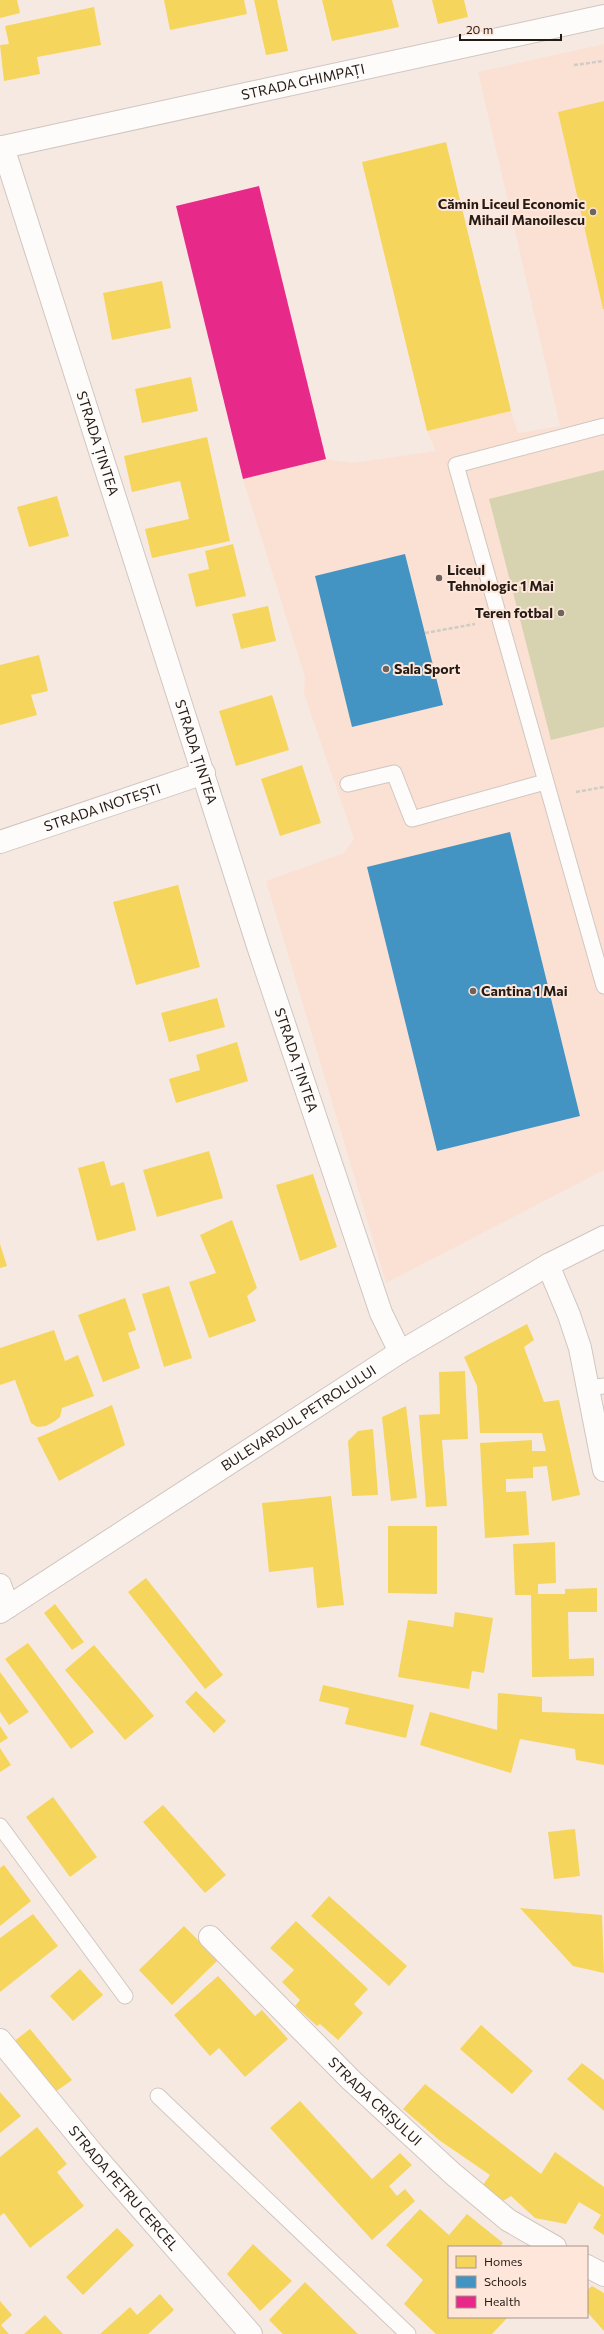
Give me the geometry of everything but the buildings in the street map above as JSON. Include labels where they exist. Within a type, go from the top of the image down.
[{"type":"street","name":"STRADA GHIMPAȚI","points":[[1,147],[604,16]]},
{"type":"street","name":"STRADA ȚINTEA","points":[[1,147],[204,773],[258,946],[381,1313],[400,1352]]},
{"type":"street","name":"STRADA INOTEȘTI","points":[[0,842],[204,773]]},
{"type":"street","name":"BULEVARDUL PETROLULUI","points":[[4,1610],[400,1352],[548,1265],[604,1237]]},
{"type":"street","points":[[548,1265],[569,1315],[596,1387],[604,1470]]},
{"type":"street","points":[[0,1585],[4,1610]]},
{"type":"street","name":"STRADA CRIȘULUI","points":[[210,1937],[351,2080],[453,2174],[508,2220],[553,2246]]},
{"type":"street","name":"STRADA PETRU CERCEL","points":[[0,2040],[94,2155],[251,2334]]},
{"type":"street","points":[[588,2267],[604,2275]]},
{"type":"lane","points":[[604,426],[456,465],[604,986]]},
{"type":"lane","points":[[348,784],[394,772],[412,819],[545,782]]},
{"type":"lane","points":[[0,1826],[126,1996]]},
{"type":"lane","points":[[158,2096],[408,2334]]},
{"type":"path","points":[[574,65],[604,61]]},
{"type":"path","points":[[425,634],[499,620]]},
{"type":"shaded area","name":"Liceul Tehnologic 1 Mai","points":[[604,44],[604,1170],[386,1283],[266,881],[344,853],[354,839],[304,694],[305,677],[243,479],[326,459],[352,463],[436,451],[427,431],[511,411],[518,433],[560,426],[478,72]]},
{"type":"shaded area","name":"Teren fotbal","points":[[604,470],[604,727],[551,740],[489,499]]},
{"type":"place","name":"Cămin Liceul Economic Mihail Manoilescu","points":[[593,212]]},
{"type":"place","name":"Liceul Tehnologic 1 Mai","points":[[439,578]]},
{"type":"place","name":"Teren fotbal","points":[[561,613]]},
{"type":"place","name":"Sala Sport","points":[[386,669]]},
{"type":"place","name":"Cantina 1 Mai","points":[[473,991]]}]
